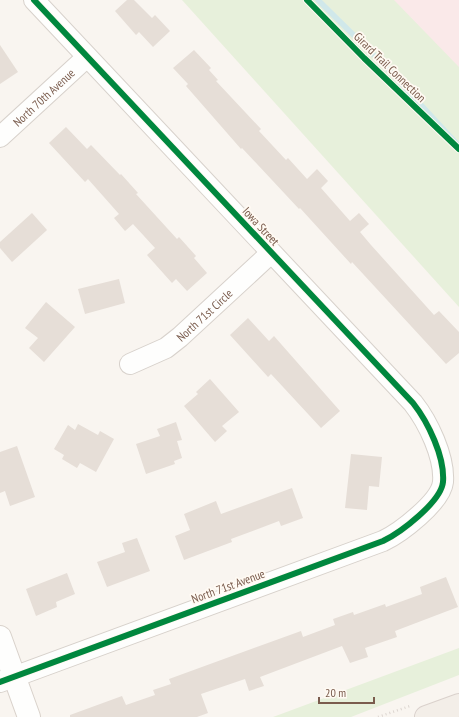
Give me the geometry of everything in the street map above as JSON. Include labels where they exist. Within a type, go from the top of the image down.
[{"type":"main road","points":[[426,717],[459,705]]},
{"type":"street","name":"Iowa Street","points":[[34,0],[422,414],[439,454],[443,483]]},
{"type":"street","name":"North 70th Avenue","points":[[0,137],[87,57]]},
{"type":"street","name":"North 71st Circle","points":[[130,364],[166,348],[180,338],[271,253]]},
{"type":"street","name":"North 71st Avenue","points":[[7,679],[383,541],[398,534],[411,523],[434,499],[443,483]]},
{"type":"street","points":[[0,637],[7,679],[29,717]]},
{"type":"shaded area","points":[[366,0],[459,0],[459,100]]},
{"type":"green space","points":[[182,0],[394,0],[459,67],[459,307]]},
{"type":"green space","points":[[459,648],[459,675],[351,717],[273,717]]},
{"type":"building","points":[[127,0],[134,0],[152,18],[155,15],[170,31],[153,47],[139,32],[136,35],[115,11]]},
{"type":"building","points":[[0,45],[18,72],[0,84]]},
{"type":"building","points":[[194,50],[211,68],[209,70],[218,80],[216,81],[261,129],[259,131],[286,160],[288,158],[307,179],[317,169],[328,181],[321,188],[350,221],[359,213],[369,224],[360,232],[434,315],[439,311],[459,332],[459,353],[446,364],[352,262],[351,264],[300,208],[299,209],[242,148],[241,149],[186,86],[188,84],[173,68]]},
{"type":"building","points":[[66,127],[87,149],[91,145],[120,175],[121,174],[138,193],[136,194],[177,239],[179,237],[196,256],[194,258],[207,273],[187,291],[176,279],[172,283],[147,255],[155,248],[133,224],[125,231],[114,218],[119,214],[88,179],[85,182],[49,143]]},
{"type":"building","points":[[32,213],[47,230],[12,262],[0,248],[0,242]]},
{"type":"building","points":[[119,279],[125,303],[85,314],[78,289]]},
{"type":"building","points":[[46,302],[75,327],[44,362],[29,348],[38,338],[25,328]]},
{"type":"building","points":[[248,318],[269,341],[274,336],[340,411],[321,428],[271,374],[268,377],[230,335]]},
{"type":"building","points":[[210,379],[239,412],[222,426],[227,431],[215,442],[184,406],[198,394],[196,392]]},
{"type":"building","points":[[176,422],[182,440],[177,441],[182,458],[174,461],[175,464],[146,474],[136,444],[160,436],[157,429]]},
{"type":"building","points":[[78,424],[98,435],[100,431],[114,439],[96,472],[80,463],[77,468],[62,459],[64,455],[54,449],[68,425],[75,430]]},
{"type":"building","points":[[17,446],[35,497],[10,506],[5,491],[0,493],[0,452]]},
{"type":"building","points":[[351,454],[382,457],[379,487],[369,486],[367,510],[345,508]]},
{"type":"building","points":[[292,488],[303,518],[281,526],[279,521],[231,539],[232,542],[184,560],[175,536],[190,530],[184,514],[216,501],[221,514]]},
{"type":"building","points":[[137,538],[150,571],[107,587],[97,562],[125,552],[122,543]]},
{"type":"building","points":[[67,573],[75,594],[56,602],[57,607],[36,616],[26,589]]},
{"type":"building","points":[[446,577],[458,607],[395,631],[397,637],[365,648],[368,657],[350,663],[342,646],[260,677],[264,686],[249,691],[245,679],[201,694],[208,713],[197,717],[70,717],[70,715],[122,696],[126,705],[155,695],[153,690],[171,684],[169,679],[301,631],[303,637],[335,625],[333,619],[353,612],[354,615],[385,604],[386,607],[422,594],[420,587]]},
{"type":"waterway","points":[[318,0],[384,65],[459,146]]},
{"type":"cycle path","points":[[0,682],[383,541],[419,516],[435,499],[441,490],[443,482],[441,462],[434,440],[430,430],[413,403],[34,0]]},
{"type":"cycle path","name":"Girard Trail Connection","points":[[307,0],[364,58],[459,149]]}]
